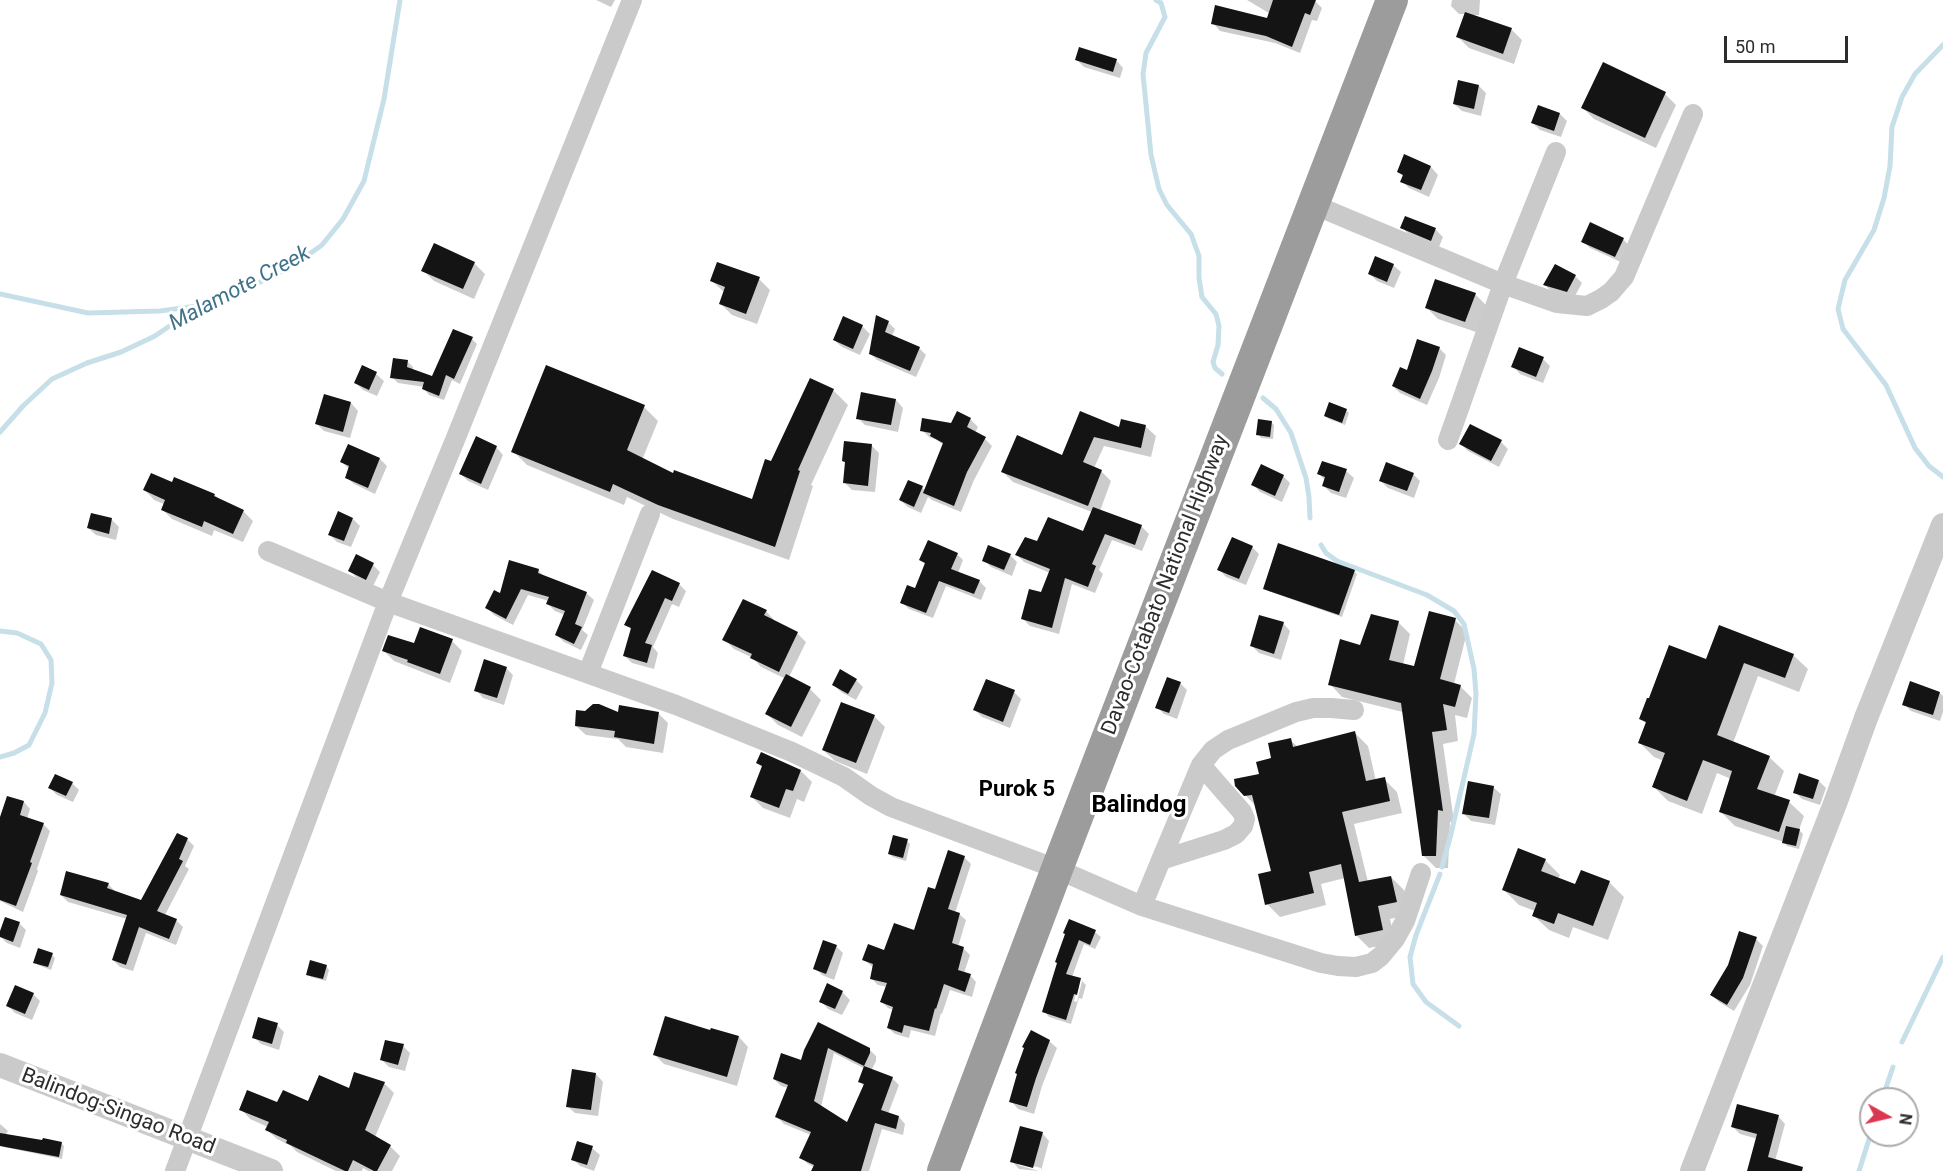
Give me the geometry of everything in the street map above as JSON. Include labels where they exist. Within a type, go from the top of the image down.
[{"type":"highway","name":"Davao-Cotabato National Highway","points":[[943,1171],[1392,0]]},
{"type":"street","points":[[175,1171],[388,602],[632,0]]},
{"type":"street","points":[[1312,204],[1503,284],[1557,303],[1587,306],[1611,292],[1624,277],[1693,114]]},
{"type":"street","points":[[1448,440],[1503,284],[1556,152]]},
{"type":"street","points":[[588,673],[650,514]]},
{"type":"street","points":[[1692,1171],[1866,718],[1943,525]]},
{"type":"street","points":[[268,551],[388,602],[676,705],[812,760],[891,807],[1057,869],[1142,906],[1321,963],[1356,967],[1372,963],[1381,956],[1395,939],[1412,904],[1421,873]]},
{"type":"street","points":[[1142,906],[1201,765],[1213,750],[1223,743],[1296,712],[1313,708],[1354,710]]},
{"type":"street","points":[[1161,860],[1224,840],[1236,834],[1243,826],[1245,819],[1242,812],[1201,765]]},
{"type":"street","name":"Balindog-Singao Road","points":[[0,1065],[271,1171]]},
{"type":"building","points":[[1273,0],[1316,0],[1310,15],[1305,13],[1292,47],[1266,36],[1211,24],[1215,5],[1267,18]]},
{"type":"building","points":[[1465,12],[1512,28],[1503,54],[1456,37]]},
{"type":"building","points":[[1079,47],[1117,59],[1113,72],[1075,60]]},
{"type":"building","points":[[1603,62],[1666,92],[1645,138],[1581,108]]},
{"type":"building","points":[[1458,80],[1479,85],[1474,109],[1453,104]]},
{"type":"building","points":[[1538,105],[1560,113],[1554,131],[1531,123]]},
{"type":"building","points":[[1404,154],[1431,166],[1421,190],[1400,182],[1403,175],[1397,172]]},
{"type":"building","points":[[1405,216],[1436,228],[1431,241],[1400,228]]},
{"type":"building","points":[[1590,222],[1624,238],[1615,257],[1581,242]]},
{"type":"building","points":[[434,243],[475,262],[463,289],[421,271]]},
{"type":"building","points":[[1375,256],[1394,264],[1387,282],[1368,274]]},
{"type":"building","points":[[717,262],[760,277],[746,314],[719,304],[725,287],[710,281]]},
{"type":"building","points":[[1555,264],[1576,275],[1567,292],[1543,285]]},
{"type":"building","points":[[1435,279],[1476,293],[1465,322],[1425,308]]},
{"type":"building","points":[[876,315],[889,321],[885,332],[920,347],[910,371],[869,354]]},
{"type":"building","points":[[843,316],[863,325],[853,349],[833,340]]},
{"type":"building","points":[[453,329],[473,337],[454,379],[446,375],[439,396],[422,389],[424,382],[390,378],[393,358],[408,360],[407,367],[432,376]]},
{"type":"building","points":[[1417,339],[1440,347],[1420,399],[1392,386],[1400,367],[1407,370]]},
{"type":"building","points":[[1519,347],[1544,357],[1536,377],[1511,367]]},
{"type":"building","points":[[362,365],[377,372],[369,390],[354,383]]},
{"type":"building","points":[[546,365],[645,405],[627,450],[673,473],[674,470],[752,499],[765,459],[771,461],[810,378],[834,389],[798,470],[800,471],[775,547],[658,505],[613,484],[610,492],[511,452]]},
{"type":"building","points":[[861,392],[896,399],[891,425],[856,419]]},
{"type":"building","points":[[324,394],[351,402],[343,432],[315,424]]},
{"type":"building","points":[[1329,402],[1347,409],[1342,423],[1324,416]]},
{"type":"building","points":[[957,411],[971,418],[967,427],[986,437],[967,472],[954,506],[923,493],[943,443],[930,436],[931,433],[920,431],[922,418],[951,423]]},
{"type":"building","points":[[1080,411],[1119,427],[1121,419],[1146,425],[1141,448],[1094,437],[1083,462],[1102,470],[1088,506],[1001,472],[1017,435],[1062,455]]},
{"type":"building","points":[[1258,419],[1272,421],[1270,437],[1256,435]]},
{"type":"building","points":[[1470,424],[1502,440],[1491,461],[1459,444]]},
{"type":"building","points":[[476,436],[497,446],[481,484],[459,474]]},
{"type":"building","points":[[844,441],[872,444],[868,486],[843,483]]},
{"type":"building","points":[[348,444],[380,458],[368,488],[345,478],[349,466],[340,462]]},
{"type":"building","points":[[1322,461],[1347,469],[1339,492],[1322,486],[1325,477],[1317,474]]},
{"type":"building","points":[[1386,462],[1414,473],[1407,491],[1379,481]]},
{"type":"building","points":[[1261,464],[1284,475],[1275,496],[1251,485]]},
{"type":"building","points":[[151,473],[172,482],[174,477],[215,494],[214,496],[244,510],[233,534],[204,521],[202,527],[161,510],[165,500],[143,490]]},
{"type":"building","points":[[908,480],[923,486],[914,507],[899,500]]},
{"type":"building","points":[[1093,507],[1142,525],[1135,545],[1105,534],[1092,564],[1096,566],[1088,587],[1065,578],[1052,628],[1021,619],[1029,589],[1041,592],[1050,569],[1015,555],[1025,537],[1037,541],[1048,517],[1083,531]]},
{"type":"building","points":[[338,511],[353,518],[344,541],[328,535]]},
{"type":"building","points":[[91,513],[112,518],[109,534],[87,528]]},
{"type":"building","points":[[1232,537],[1253,546],[1239,579],[1217,570]]},
{"type":"building","points":[[928,540],[958,553],[951,569],[980,580],[974,594],[939,581],[926,613],[900,603],[907,585],[915,588],[925,563],[919,560]]},
{"type":"building","points":[[1278,543],[1355,570],[1339,615],[1263,589]]},
{"type":"building","points":[[988,545],[1011,554],[1004,570],[982,561]]},
{"type":"building","points":[[356,554],[374,563],[366,580],[348,571]]},
{"type":"building","points":[[509,560],[539,569],[538,573],[587,592],[575,624],[582,627],[574,644],[555,635],[565,611],[546,604],[549,597],[521,589],[506,619],[485,608],[494,590],[500,593]]},
{"type":"building","points":[[652,570],[680,583],[672,601],[665,598],[645,643],[652,645],[647,663],[623,656],[631,628],[624,625]]},
{"type":"building","points":[[743,599],[767,610],[764,615],[798,632],[779,672],[750,658],[752,654],[722,640]]},
{"type":"building","points":[[1429,611],[1456,618],[1440,679],[1461,685],[1455,707],[1443,704],[1447,730],[1432,732],[1443,811],[1438,810],[1436,856],[1422,856],[1401,703],[1328,685],[1340,639],[1360,645],[1371,614],[1399,621],[1389,660],[1414,666]]},
{"type":"building","points":[[1259,615],[1284,622],[1274,654],[1250,646]]},
{"type":"building","points":[[1719,625],[1794,654],[1785,678],[1744,663],[1717,735],[1770,756],[1757,789],[1790,800],[1779,832],[1719,812],[1732,771],[1703,760],[1687,801],[1652,787],[1665,753],[1638,743],[1646,722],[1639,719],[1669,645],[1706,659]]},
{"type":"building","points":[[420,627],[453,639],[440,674],[382,651],[388,635],[414,643]]},
{"type":"building","points":[[484,659],[507,667],[497,698],[474,691]]},
{"type":"building","points":[[840,669],[857,679],[848,694],[832,685]]},
{"type":"building","points":[[786,674],[811,687],[791,727],[765,714]]},
{"type":"building","points":[[1167,677],[1181,682],[1169,713],[1155,708]]},
{"type":"building","points":[[986,679],[1015,690],[1003,722],[973,710]]},
{"type":"building","points":[[1910,681],[1940,692],[1933,715],[1902,705]]},
{"type":"building","points":[[841,702],[875,715],[856,763],[822,750]]},
{"type":"building","points":[[593,704],[599,704],[618,712],[619,705],[659,712],[654,744],[614,737],[615,731],[575,726],[576,710],[585,711]]},
{"type":"building","points":[[1355,731],[1366,781],[1385,777],[1390,801],[1342,812],[1359,882],[1391,876],[1397,902],[1378,906],[1383,930],[1355,936],[1341,864],[1309,872],[1314,893],[1265,905],[1258,874],[1271,871],[1252,795],[1244,796],[1235,786],[1234,779],[1259,774],[1256,762],[1271,758],[1268,743],[1291,738],[1293,747]]},
{"type":"building","points":[[761,752],[801,770],[793,791],[786,789],[779,808],[750,797],[762,766],[756,763]]},
{"type":"building","points":[[1799,773],[1819,780],[1813,799],[1793,793]]},
{"type":"building","points":[[55,774],[73,782],[66,796],[48,788]]},
{"type":"building","points":[[1468,781],[1494,786],[1489,818],[1462,814]]},
{"type":"building","points":[[7,796],[24,801],[20,815],[44,823],[16,906],[0,900],[0,817]]},
{"type":"building","points":[[1786,826],[1800,829],[1796,846],[1782,843]]},
{"type":"building","points":[[177,833],[188,838],[179,859],[183,861],[157,911],[177,919],[169,939],[139,927],[126,965],[112,960],[127,915],[60,895],[66,871],[109,883],[107,888],[141,900]]},
{"type":"building","points":[[893,835],[908,839],[903,858],[888,854]]},
{"type":"building","points":[[1518,848],[1546,859],[1541,871],[1575,884],[1581,870],[1610,881],[1593,926],[1558,913],[1554,924],[1532,916],[1537,903],[1502,890]]},
{"type":"building","points":[[948,850],[965,856],[948,909],[960,913],[952,943],[964,947],[958,970],[971,974],[965,992],[944,984],[929,1031],[904,1025],[902,1033],[887,1028],[893,1007],[880,1002],[887,983],[870,979],[873,964],[862,960],[868,944],[884,950],[894,923],[914,930],[928,887],[935,889]]},
{"type":"building","points":[[5,917],[20,922],[13,942],[0,937]]},
{"type":"building","points":[[1069,919],[1096,930],[1090,945],[1079,940],[1066,974],[1081,978],[1077,995],[1074,994],[1066,1020],[1042,1012],[1065,934],[1063,933]]},
{"type":"building","points":[[1739,931],[1757,937],[1743,978],[1727,1005],[1710,995],[1728,965]]},
{"type":"building","points":[[823,940],[837,945],[826,974],[813,969]]},
{"type":"building","points":[[38,948],[53,953],[48,967],[33,963]]},
{"type":"building","points":[[310,960],[327,965],[323,979],[306,975]]},
{"type":"building","points":[[827,983],[843,991],[835,1009],[819,1002]]},
{"type":"building","points":[[15,985],[34,993],[25,1014],[6,1006]]},
{"type":"building","points":[[665,1016],[739,1036],[727,1077],[653,1055]]},
{"type":"building","points":[[258,1017],[278,1023],[272,1044],[252,1038]]},
{"type":"building","points":[[818,1022],[870,1048],[864,1066],[893,1077],[881,1110],[899,1116],[896,1129],[875,1123],[861,1171],[811,1171],[814,1165],[799,1158],[811,1132],[775,1117],[788,1085],[773,1079],[781,1053],[801,1060]],"holes":[[[828,1048],[864,1066],[858,1082],[864,1084],[847,1122],[814,1101]]]},
{"type":"building","points":[[1031,1030],[1050,1040],[1027,1107],[1009,1102],[1017,1074],[1015,1073],[1024,1048],[1022,1047]]},
{"type":"building","points":[[385,1040],[404,1044],[398,1065],[380,1060]]},
{"type":"building","points":[[572,1069],[596,1073],[591,1110],[566,1107]]},
{"type":"building","points":[[354,1072],[385,1082],[365,1130],[391,1145],[377,1171],[353,1160],[348,1171],[345,1171],[286,1143],[287,1140],[265,1130],[269,1122],[239,1110],[247,1090],[277,1102],[283,1090],[308,1101],[319,1075],[349,1088]]},
{"type":"building","points":[[1737,1104],[1779,1115],[1768,1157],[1803,1167],[1802,1171],[1747,1171],[1757,1134],[1731,1127]]},
{"type":"building","points":[[1020,1126],[1043,1132],[1033,1168],[1010,1162]]},
{"type":"building","points":[[0,1133],[62,1142],[59,1157],[0,1146]]},
{"type":"building","points":[[577,1141],[593,1146],[587,1165],[571,1160]]},
{"type":"waterway","name":"Malamote Creek","points":[[0,432],[52,379],[155,336],[200,305],[258,283],[294,265],[322,245],[343,219],[364,181],[384,99],[400,0]]},
{"type":"waterway","points":[[1156,0],[1161,3],[1165,17],[1146,53],[1143,74],[1151,155],[1159,189],[1167,205],[1191,234],[1199,256],[1202,297],[1216,314],[1219,326],[1218,345],[1213,362],[1215,368],[1222,374]]},
{"type":"waterway","points":[[1943,45],[1915,74],[1902,97],[1892,127],[1890,166],[1884,198],[1874,230],[1845,280],[1838,309],[1843,329],[1886,385],[1915,448],[1929,466],[1943,477]]},
{"type":"waterway","points":[[0,294],[88,313],[160,311],[197,306]]},
{"type":"waterway","points":[[1263,398],[1276,409],[1291,433],[1306,478],[1310,518]]},
{"type":"waterway","points":[[1321,545],[1326,553],[1337,561],[1427,595],[1454,611],[1464,624],[1474,669],[1476,694],[1474,734],[1442,867]]},
{"type":"waterway","name":"Malamote Creek","points":[[0,631],[17,633],[41,644],[51,660],[52,683],[45,713],[29,745],[0,757]]},
{"type":"waterway","points":[[1440,874],[1416,935],[1410,957],[1413,984],[1426,1002],[1459,1026]]},
{"type":"waterway","points":[[1902,1042],[1943,957]]},
{"type":"waterway","points":[[1886,1087],[1893,1067]]},
{"type":"waterway","points":[[1859,1171],[1867,1147]]},
{"type":"district","name":"Purok 5","points":[[1017,790]]},
{"type":"district","name":"Balindog","points":[[1139,806]]}]
